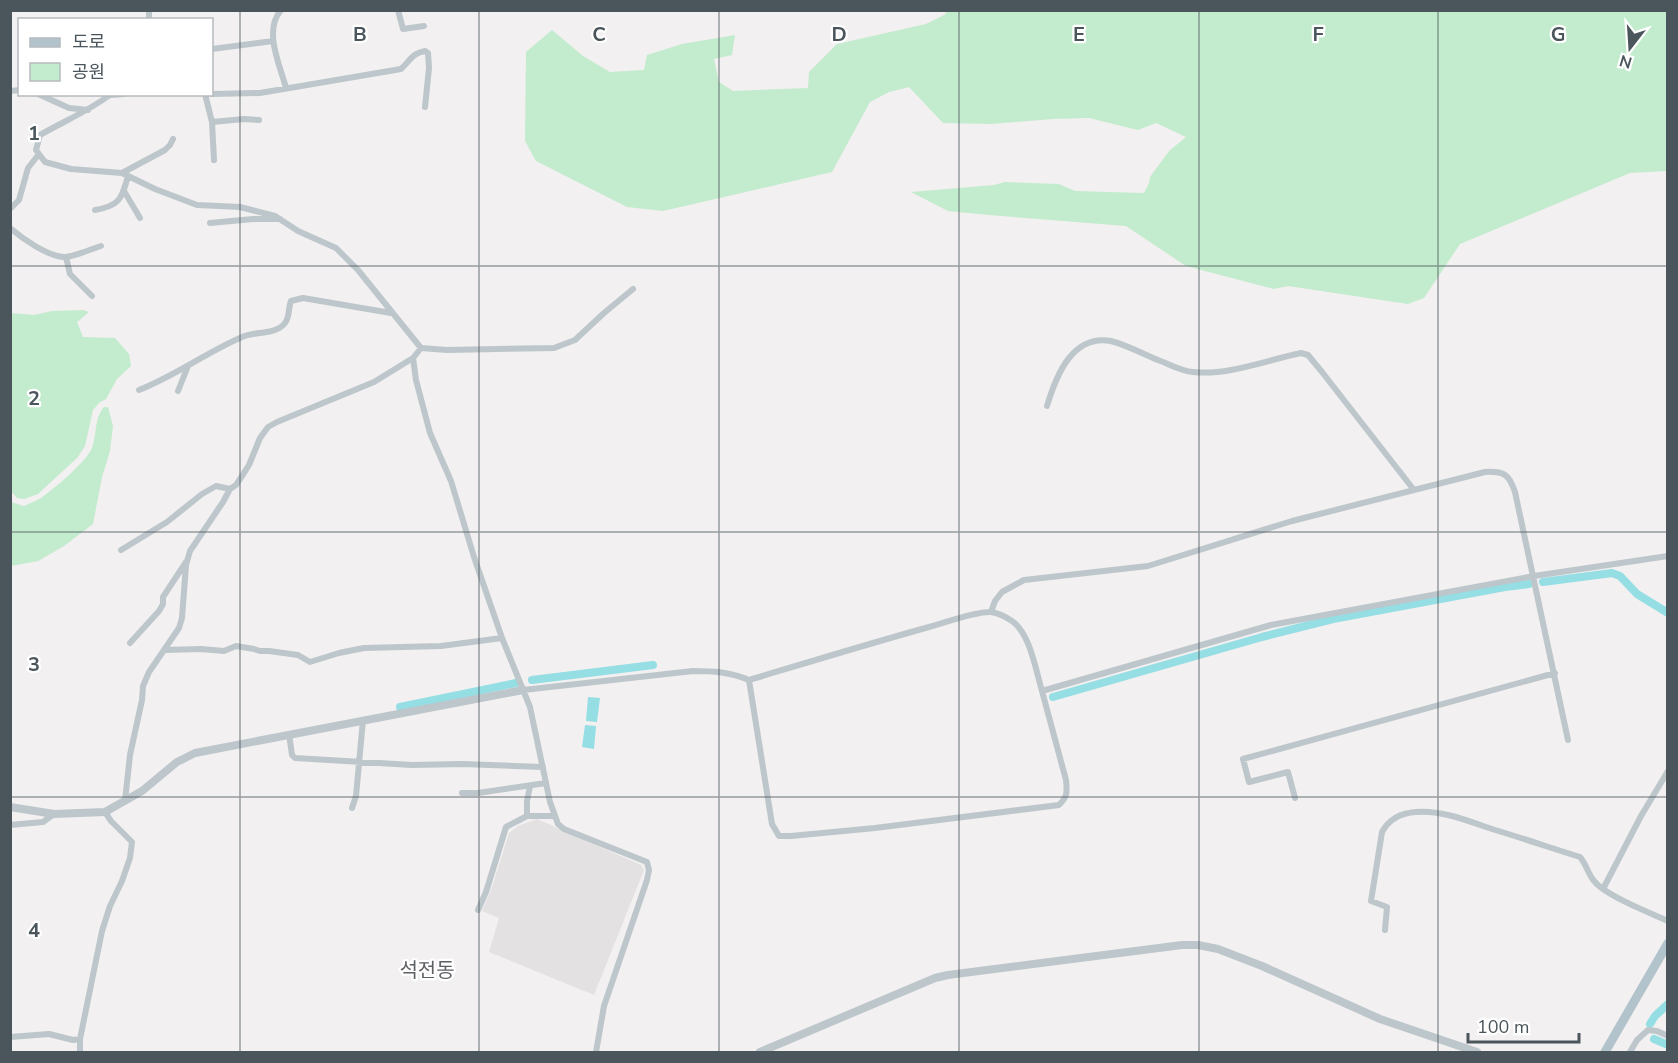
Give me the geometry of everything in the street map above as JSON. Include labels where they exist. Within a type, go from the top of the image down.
[{"type":"main road","points":[[1605,1053],[1668,943]]},
{"type":"street","points":[[281,10],[272,35],[286,88]]},
{"type":"street","points":[[398,10],[404,28],[424,26]]},
{"type":"street","points":[[213,49],[273,41]]},
{"type":"street","points":[[213,94],[260,93],[401,69],[411,57],[418,52],[425,51],[429,53],[425,107]]},
{"type":"street","points":[[42,96],[69,108],[89,110]]},
{"type":"street","points":[[109,96],[89,110],[59,123],[40,135],[36,150],[45,162],[71,169],[125,174],[155,189],[197,205],[240,207],[275,216],[298,231],[336,248],[358,270],[421,348],[447,350],[554,348],[575,340],[633,289]]},
{"type":"street","points":[[206,96],[212,122],[214,160]]},
{"type":"street","points":[[212,122],[259,120]]},
{"type":"street","points":[[125,174],[165,150],[173,139]]},
{"type":"street","points":[[10,209],[19,200],[28,168],[39,154]]},
{"type":"street","points":[[94,210],[114,205],[118,201],[124,190],[125,174]]},
{"type":"street","points":[[124,190],[140,218]]},
{"type":"street","points":[[210,223],[281,219]]},
{"type":"street","points":[[10,228],[33,245],[66,257],[101,246]]},
{"type":"street","points":[[66,257],[70,274],[92,296]]},
{"type":"street","points":[[139,390],[243,336],[278,329],[286,322],[289,304],[294,299],[303,298],[392,313]]},
{"type":"street","points":[[1047,406],[1063,366],[1075,350],[1098,340],[1111,342],[1189,372],[1204,373],[1301,353],[1308,356],[1322,372],[1414,490]]},
{"type":"street","points":[[125,801],[130,755],[142,700],[142,686],[148,672],[177,634],[182,618],[186,566],[190,551],[230,489],[236,485],[249,465],[260,438],[268,427],[300,411],[374,382],[413,358],[421,348]]},
{"type":"street","points":[[413,358],[430,433],[451,481],[502,638],[530,707],[550,802],[558,824],[564,829],[647,862],[649,870],[647,880],[604,1006],[596,1053]]},
{"type":"street","points":[[178,392],[188,366]]},
{"type":"street","points":[[991,612],[1002,592],[1024,580],[1148,566],[1292,521],[1485,472],[1496,472],[1510,479],[1515,492],[1568,740]]},
{"type":"street","points":[[121,550],[167,522],[202,494],[216,486],[230,489]]},
{"type":"street","points":[[1042,691],[1271,625],[1534,576],[1668,556]]},
{"type":"street","points":[[130,643],[159,610],[163,604],[163,597],[188,559]]},
{"type":"street","points":[[10,807],[54,814],[105,812],[142,791],[177,762],[195,753],[523,690],[693,671],[718,671],[749,680],[971,615],[991,612],[1012,621],[1025,637],[1066,780],[1065,799],[1059,805],[886,827],[779,836],[772,824],[749,680]]},
{"type":"street","points":[[165,650],[224,651],[236,646],[298,655],[310,662],[364,648],[441,646],[502,638]]},
{"type":"street","points":[[1295,798],[1288,772],[1249,782],[1243,759],[1555,673]]},
{"type":"street","points":[[352,808],[356,796],[363,720]]},
{"type":"street","points":[[289,734],[292,755],[295,758],[412,765],[543,767]]},
{"type":"street","points":[[1604,889],[1641,816],[1668,771]]},
{"type":"street","points":[[462,793],[478,793],[546,783]]},
{"type":"street","points":[[527,816],[530,786]]},
{"type":"street","points":[[80,1053],[102,931],[110,906],[122,881],[132,848],[132,842],[105,812]]},
{"type":"street","points":[[1385,930],[1386,907],[1371,901],[1382,832],[1392,819],[1416,812],[1447,815],[1580,857],[1586,864],[1592,879],[1604,889],[1668,921]]},
{"type":"street","points":[[10,825],[43,822],[54,814]]},
{"type":"street","points":[[478,910],[486,892],[506,827],[527,816],[555,816]]},
{"type":"street","points":[[760,1053],[935,978],[1182,945],[1198,945],[1218,949],[1262,966],[1380,1018],[1477,1053]]},
{"type":"street","points":[[1630,1053],[1637,1040],[1648,1030],[1668,1036]]},
{"type":"street","points":[[12,1036],[49,1034],[73,1040],[81,1039]]},
{"type":"shaded area","points":[[537,819],[641,865],[644,870],[594,995],[489,952],[499,918],[482,911],[509,833],[518,826]]},
{"type":"green space","points":[[945,11],[1667,11],[1667,171],[1630,173],[1460,244],[1424,298],[1408,304],[1288,286],[1274,289],[1186,266],[1126,226],[948,211],[911,192],[994,185],[1005,182],[1059,184],[1075,191],[1144,193],[1150,177],[1169,151],[1186,137],[1156,123],[1138,130],[1089,118],[991,124],[943,123],[909,87],[889,92],[870,102],[832,172],[663,211],[627,207],[536,161],[525,141],[526,52],[552,30],[583,56],[610,72],[644,70],[647,55],[682,44],[735,35],[732,55],[714,59],[719,82],[733,91],[808,88],[809,72],[837,44],[926,24],[946,14]]},
{"type":"green space","points":[[83,310],[89,312],[77,322],[83,337],[115,338],[129,354],[131,366],[117,379],[106,399],[93,410],[85,446],[78,457],[38,494],[24,499],[17,498],[10,490],[11,313],[34,315],[52,311]]},
{"type":"green space","points":[[104,407],[108,407],[113,426],[110,451],[102,477],[93,524],[64,546],[38,561],[11,566],[11,502],[24,506],[39,499],[77,468],[92,448],[97,422]]},
{"type":"water","points":[[588,697],[600,698],[597,722],[586,721]]},
{"type":"water","points":[[585,725],[596,726],[594,749],[582,747]]},
{"type":"waterway","points":[[1543,582],[1612,573],[1620,576],[1637,594],[1668,613]]},
{"type":"waterway","points":[[1053,697],[1333,619],[1529,584]]},
{"type":"waterway","points":[[532,680],[653,665]]},
{"type":"waterway","points":[[400,707],[516,683]]},
{"type":"waterway","points":[[1650,1024],[1668,1004]]},
{"type":"waterway","points":[[1654,1039],[1668,1045]]},
{"type":"district","name":"석전동","points":[[427,970]]}]
